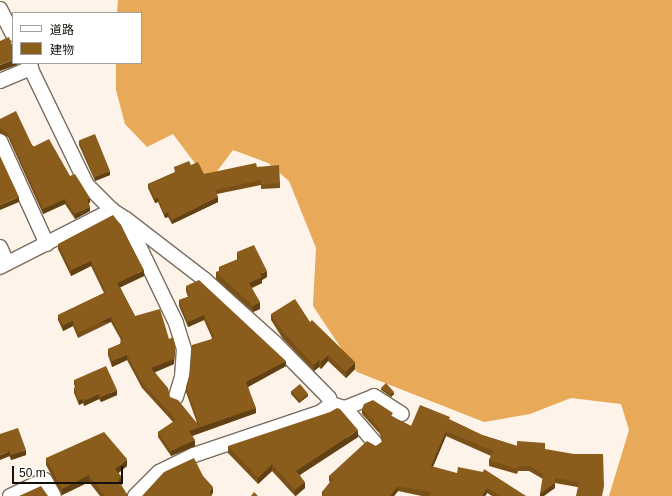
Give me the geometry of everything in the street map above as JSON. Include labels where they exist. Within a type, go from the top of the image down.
[{"type":"street","points":[[0,9],[12,32]]},
{"type":"street","points":[[0,81],[29,65],[87,185],[112,210],[126,219],[204,279],[275,343],[329,398],[331,404]]},
{"type":"street","points":[[0,141],[47,244]]},
{"type":"street","points":[[0,247],[4,265],[112,210]]},
{"type":"street","points":[[126,219],[176,323],[184,349],[182,377],[176,397]]},
{"type":"street","points":[[345,408],[374,396],[402,414]]},
{"type":"street","points":[[331,404],[345,408],[375,443]]},
{"type":"street","points":[[135,496],[159,472],[194,455],[321,412],[331,404]]},
{"type":"street","points":[[10,496],[45,480],[54,496]]},
{"type":"shaded area","points":[[118,0],[672,0],[672,496],[609,496],[629,430],[621,404],[571,398],[530,414],[484,422],[357,372],[313,306],[316,248],[289,181],[268,163],[233,150],[209,182],[173,134],[147,147],[125,124],[116,90],[116,64],[142,64],[142,12],[117,12]]},
{"type":"building","points":[[9,37],[12,45],[12,60],[0,65],[0,41]]},
{"type":"building","points":[[16,111],[33,147],[49,139],[70,176],[75,174],[90,198],[87,199],[90,207],[75,214],[65,199],[43,209],[8,133],[0,128],[0,119]]},
{"type":"building","points":[[95,134],[110,171],[94,177],[79,140]]},
{"type":"building","points":[[0,156],[19,197],[0,205]]},
{"type":"building","points":[[189,161],[191,165],[198,162],[204,174],[256,163],[257,167],[279,165],[280,183],[261,185],[261,180],[215,190],[218,197],[172,220],[168,212],[165,214],[158,198],[155,199],[148,184],[176,172],[174,167]]},
{"type":"building","points":[[113,215],[120,224],[144,270],[117,283],[135,316],[160,309],[169,339],[173,337],[175,345],[174,359],[151,368],[168,388],[170,397],[178,400],[200,427],[186,387],[190,372],[192,345],[215,338],[204,315],[188,322],[179,300],[190,296],[186,286],[199,280],[286,361],[246,382],[256,408],[189,431],[195,440],[171,451],[158,432],[176,420],[142,382],[127,355],[112,361],[108,349],[122,343],[120,340],[123,339],[111,317],[78,333],[73,321],[63,325],[58,315],[106,292],[91,261],[71,270],[58,244]]},
{"type":"building","points":[[254,245],[267,271],[260,274],[262,277],[249,283],[260,302],[253,306],[216,272],[220,271],[219,267],[240,258],[237,252]]},
{"type":"building","points":[[295,299],[310,322],[312,320],[355,362],[346,372],[328,355],[321,362],[319,360],[314,365],[283,332],[271,314]]},
{"type":"building","points":[[106,366],[117,390],[101,397],[99,394],[84,401],[83,399],[79,400],[74,388],[77,386],[74,380]]},
{"type":"building","points":[[386,383],[394,392],[391,394],[381,388]]},
{"type":"building","points":[[300,384],[308,394],[300,401],[291,391]]},
{"type":"building","points":[[373,400],[393,413],[391,416],[411,426],[420,405],[450,417],[449,419],[482,435],[517,446],[517,441],[545,443],[545,449],[574,454],[603,454],[604,486],[602,496],[576,496],[579,482],[555,478],[555,483],[540,494],[543,474],[529,466],[518,466],[517,469],[489,460],[493,451],[446,431],[431,466],[457,473],[458,467],[483,472],[484,469],[526,496],[501,496],[487,488],[482,496],[430,496],[431,492],[398,486],[390,496],[322,496],[324,494],[322,492],[333,480],[329,476],[367,441],[376,446],[383,441],[380,429],[362,409],[364,404]]},
{"type":"building","points":[[337,408],[340,409],[358,430],[296,471],[305,482],[295,490],[272,464],[258,478],[228,446],[330,412]]},
{"type":"building","points":[[18,428],[26,450],[11,455],[10,451],[0,455],[0,434]]},
{"type":"building","points":[[104,432],[127,459],[115,469],[122,477],[118,480],[128,496],[105,496],[89,475],[62,489],[46,458]]},
{"type":"building","points":[[194,458],[203,476],[213,487],[209,491],[212,495],[211,496],[142,496],[164,472]]},
{"type":"building","points":[[41,486],[48,496],[19,496]]},
{"type":"building","points":[[254,492],[258,496],[251,496]]}]
